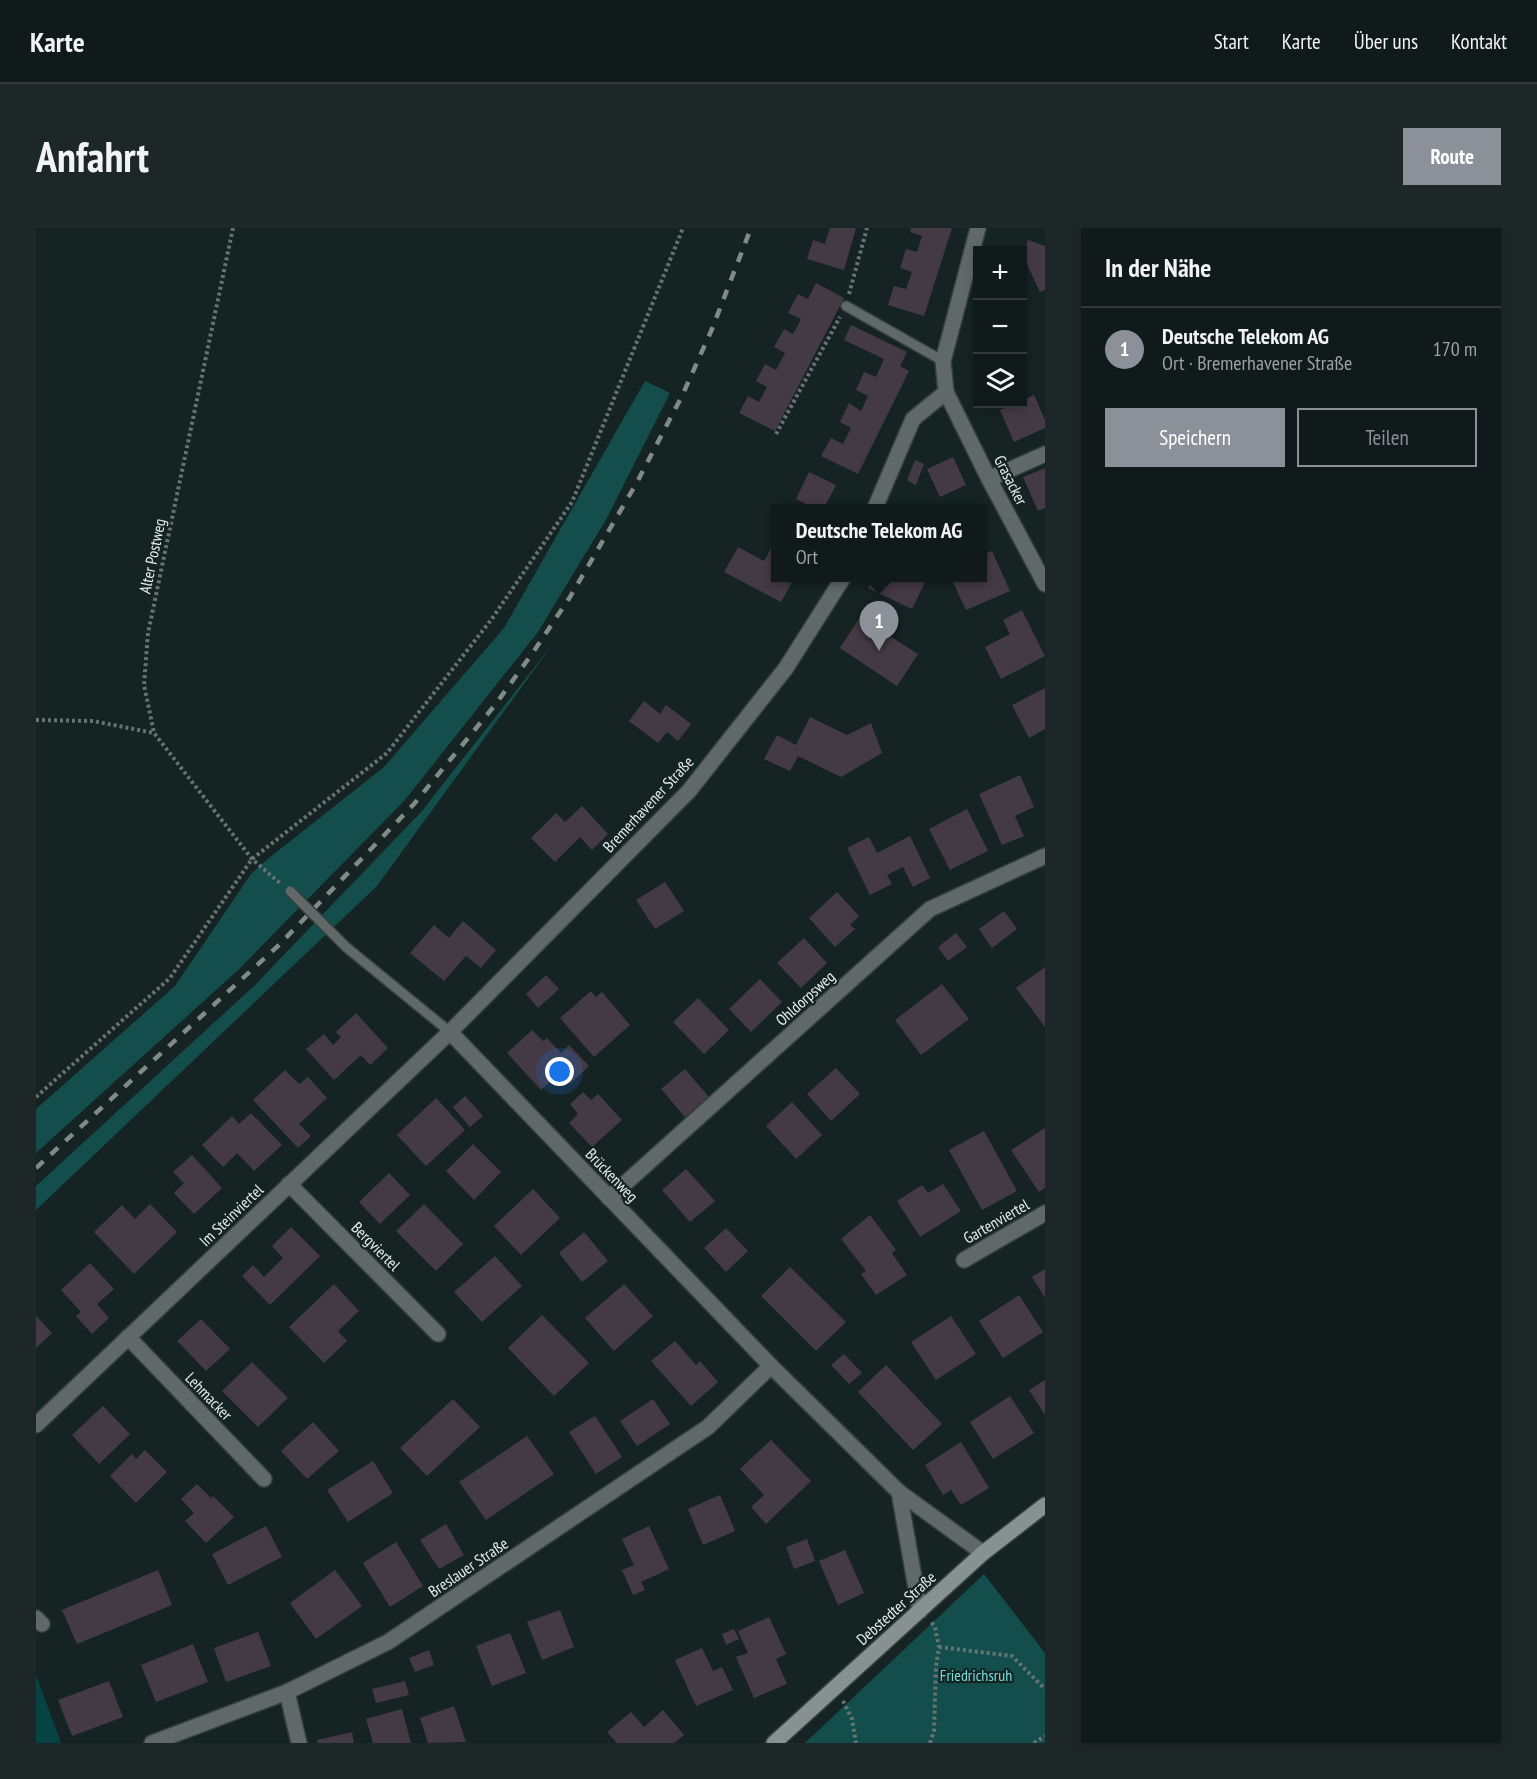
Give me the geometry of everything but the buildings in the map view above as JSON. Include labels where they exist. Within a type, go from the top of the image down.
[{"type":"main road","name":"Debstedter Straße","points":[[774,1743],[983,1553],[1045,1504]]},
{"type":"street","points":[[877,504],[913,419],[946,392],[943,361],[978,228]]},
{"type":"street","name":"Grasacker","points":[[946,392],[1045,584]]},
{"type":"street","points":[[990,479],[1045,454]]},
{"type":"street","name":"Bremerhavener Straße","points":[[450,1032],[689,791],[786,668],[840,582]]},
{"type":"street","name":"Ohldorpsweg","points":[[609,1198],[930,909],[1045,856]]},
{"type":"street","name":"Im Steinviertel","points":[[36,1425],[450,1032]]},
{"type":"street","name":"Brückenweg","points":[[450,1032],[771,1366],[899,1492],[983,1553]]},
{"type":"street","name":"Bergviertel","points":[[289,1185],[438,1334]]},
{"type":"street","name":"Gartenviertel","points":[[964,1260],[1045,1213]]},
{"type":"street","name":"Lehmacker","points":[[128,1337],[264,1479]]},
{"type":"street","name":"Breslauer Straße","points":[[152,1743],[287,1692],[388,1642],[708,1427],[771,1366]]},
{"type":"street","points":[[899,1492],[920,1611]]},
{"type":"street","points":[[287,1692],[299,1743]]},
{"type":"lane","points":[[846,306],[943,361]]},
{"type":"lane","name":"Brückenweg","points":[[290,891],[346,947],[450,1032]]},
{"type":"path","name":"Alter Postweg","points":[[233,228],[148,633],[144,685],[154,733],[252,860],[290,891]]},
{"type":"path","points":[[36,1097],[170,978],[252,860],[387,753],[491,620],[572,502],[683,228]]},
{"type":"path","points":[[776,434],[846,306],[867,228]]},
{"type":"path","points":[[36,720],[93,721],[154,733]]},
{"type":"path","points":[[920,1611],[935,1627],[939,1647],[936,1666],[934,1731],[930,1743]]},
{"type":"path","points":[[939,1647],[1012,1656],[1045,1689]]},
{"type":"path","points":[[836,1687],[852,1719],[856,1743]]},
{"type":"path","points":[[1034,1743],[1045,1736]]},
{"type":"shaded area","points":[[36,1675],[61,1743],[36,1743]]},
{"type":"green space","points":[[645,381],[670,393],[607,518],[538,632],[405,800],[237,971],[36,1153],[36,1109],[175,986],[251,874],[384,767],[504,628]]},
{"type":"green space","points":[[555,641],[377,886],[36,1210],[36,1186],[254,986],[422,811]]},
{"type":"green space","name":"Friedrichsruh","points":[[984,1574],[1045,1653],[1045,1743],[805,1743]]},
{"type":"railway","points":[[36,1168],[279,945],[414,804],[495,705],[570,597],[636,484],[682,396],[712,329],[751,228]]},
{"type":"place","name":"Deutsche Telekom AG","points":[[879,651]]}]
